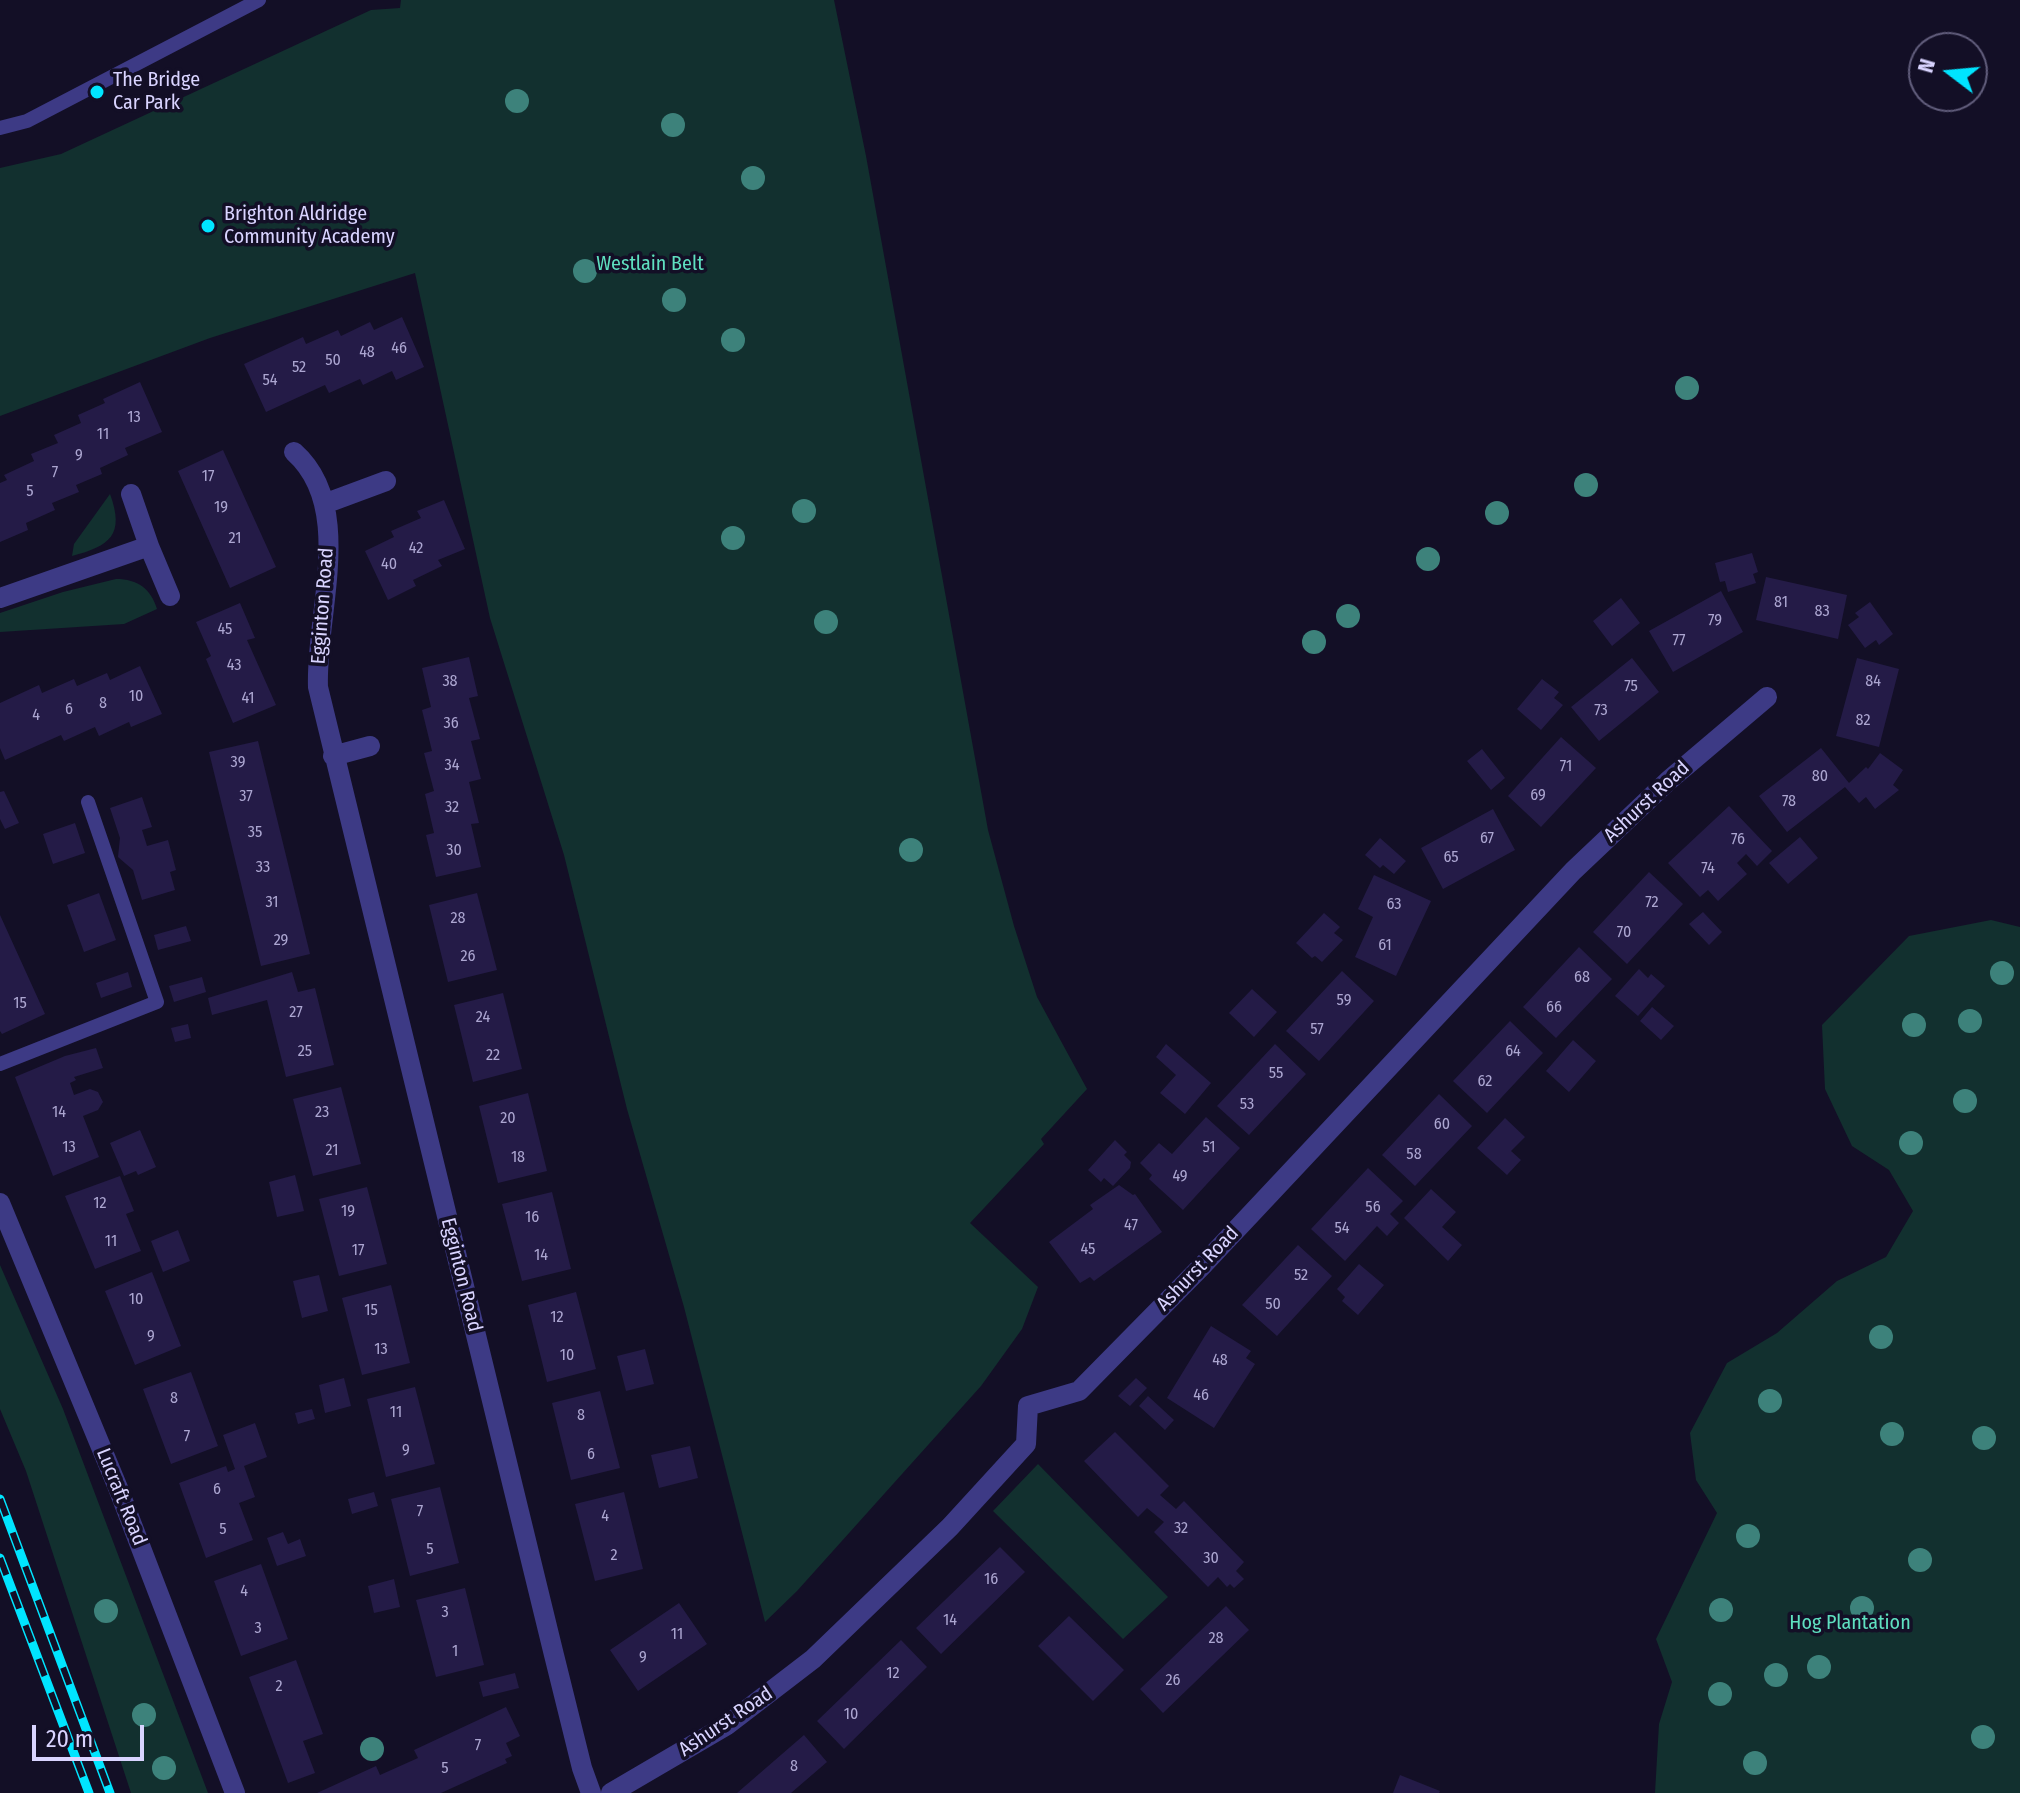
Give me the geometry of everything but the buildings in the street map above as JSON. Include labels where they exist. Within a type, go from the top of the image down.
[{"type":"street","name":"Egginton Road","points":[[294,452],[312,473],[324,504],[328,545],[317,661],[318,687],[333,756],[582,1768],[591,1793]]},
{"type":"street","points":[[324,504],[386,481]]},
{"type":"street","points":[[131,494],[170,596]]},
{"type":"street","points":[[0,598],[149,546]]},
{"type":"street","name":"Ashurst Road","points":[[611,1793],[727,1725],[804,1667],[857,1618],[950,1527],[1026,1444],[1028,1406],[1079,1391],[1204,1264],[1573,871],[1668,781],[1767,697]]},
{"type":"street","points":[[333,756],[370,746]]},
{"type":"street","name":"Lucraft Road","points":[[0,1203],[118,1488],[235,1793]]},
{"type":"lane","points":[[0,128],[27,121],[259,0]]},
{"type":"lane","points":[[0,1064],[157,1002],[88,802]]},
{"type":"green space","name":"Westlain Belt","points":[[401,0],[834,0],[866,156],[988,830],[1037,997],[1087,1089],[1041,1139],[1044,1144],[970,1223],[1038,1287],[1022,1329],[981,1386],[797,1591],[765,1622],[684,1307],[627,1109],[564,855],[490,618],[415,273],[210,338],[0,416],[0,168],[61,154],[371,10],[400,8]]},
{"type":"green space","points":[[110,494],[116,520],[111,537],[96,548],[72,556],[74,544]]},
{"type":"green space","points":[[116,579],[142,586],[157,609],[124,624],[0,632],[0,613],[63,592]]},
{"type":"green space","name":"Hog Plantation","points":[[1991,920],[2020,927],[2020,1793],[1655,1793],[1659,1724],[1672,1682],[1656,1639],[1717,1513],[1696,1480],[1690,1433],[1727,1363],[1777,1333],[1837,1281],[1886,1257],[1913,1211],[1889,1170],[1852,1146],[1825,1089],[1822,1025],[1909,936]]},
{"type":"green space","points":[[0,1265],[63,1409],[208,1793],[131,1793],[26,1471],[0,1409]]},
{"type":"green space","points":[[1038,1464],[1168,1597],[1123,1639],[993,1511]]},
{"type":"railway","points":[[0,1499],[110,1793]]},
{"type":"railway","points":[[0,1558],[89,1793]]},
{"type":"place","name":"The Bridge Car Park","points":[[97,92]]},
{"type":"place","name":"Brighton Aldridge Community Academy","points":[[208,226]]}]
